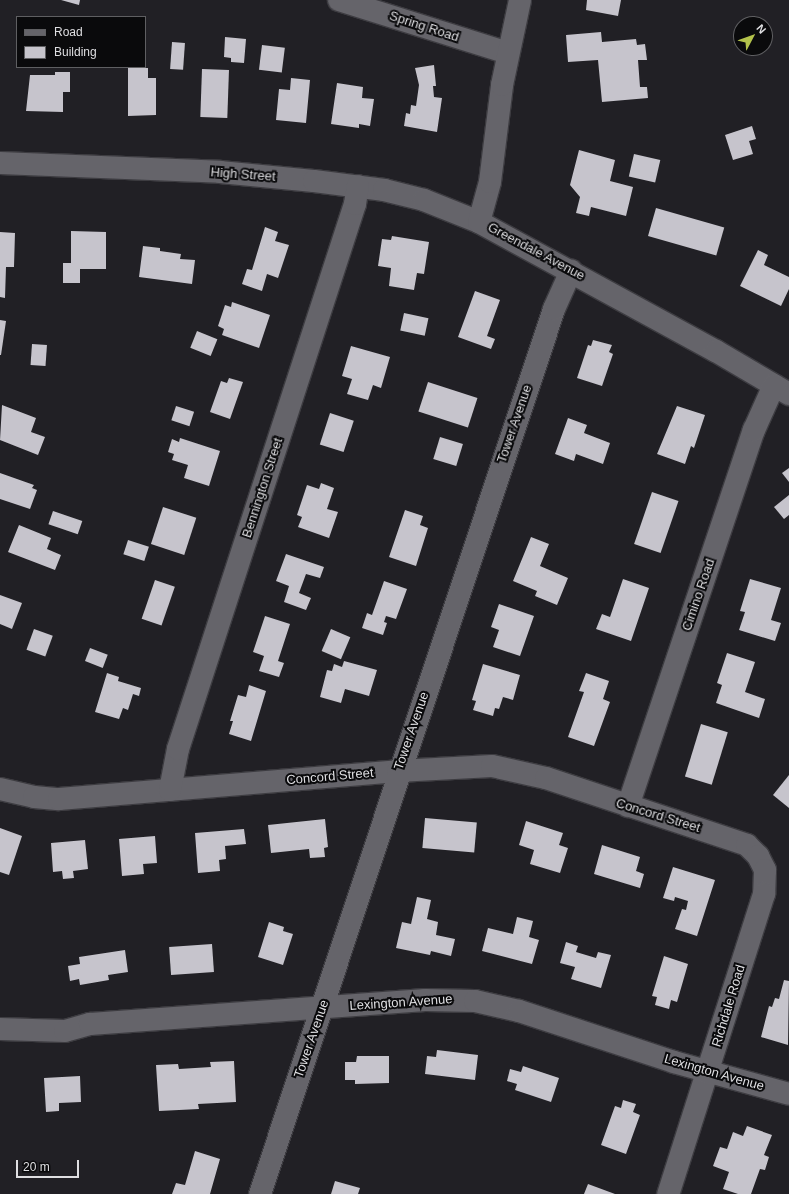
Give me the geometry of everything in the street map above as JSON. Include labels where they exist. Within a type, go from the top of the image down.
[{"type":"street","name":"Spring Road","points":[[339,0],[508,54]]},
{"type":"street","name":"Greendale Avenue","points":[[520,0],[508,54],[490,182],[479,222],[571,271],[782,390]]},
{"type":"street","name":"High Street","points":[[0,163],[220,172],[358,186],[424,200],[479,222]]},
{"type":"street","name":"Bennington Street","points":[[170,790],[178,749],[355,204],[358,186]]},
{"type":"street","name":"Tower Avenue","points":[[260,1194],[322,1008],[398,771],[554,309],[571,271]]},
{"type":"street","name":"Cimino Road","points":[[628,806],[754,430],[782,390]]},
{"type":"street","name":"Concord Street","points":[[0,789],[34,797],[59,799],[398,771],[473,766],[509,769],[546,778],[628,806],[740,841],[752,850],[762,862]]},
{"type":"street","name":"Richdale Road","points":[[668,1194],[709,1072],[764,894],[766,877],[762,862]]},
{"type":"street","name":"Lexington Avenue","points":[[0,1030],[65,1030],[90,1024],[425,1000],[483,1002],[519,1011],[709,1072],[789,1094]]},
{"type":"building","points":[[61,0],[80,0],[79,5]]},
{"type":"building","points":[[587,0],[621,0],[618,16],[586,10]]},
{"type":"building","points":[[601,32],[602,42],[636,39],[637,45],[645,44],[647,60],[638,60],[640,87],[647,87],[648,98],[602,102],[598,60],[568,62],[566,35]]},
{"type":"building","points":[[225,37],[246,39],[244,63],[231,62],[231,58],[224,57]]},
{"type":"building","points":[[172,42],[185,43],[183,70],[170,69]]},
{"type":"building","points":[[262,45],[285,48],[282,73],[259,70]]},
{"type":"building","points":[[434,65],[436,86],[433,86],[434,97],[442,98],[437,132],[404,126],[406,113],[410,114],[411,105],[416,106],[419,85],[415,68]]},
{"type":"building","points":[[128,68],[148,68],[148,78],[156,78],[156,115],[128,116]]},
{"type":"building","points":[[202,69],[229,70],[227,118],[200,117]]},
{"type":"building","points":[[55,72],[70,72],[70,92],[63,92],[63,112],[26,111],[30,75],[55,75]]},
{"type":"building","points":[[291,78],[310,80],[306,123],[276,120],[279,89],[290,90]]},
{"type":"building","points":[[337,83],[363,87],[362,98],[374,99],[370,126],[359,124],[359,128],[331,124]]},
{"type":"building","points":[[752,126],[756,139],[749,141],[753,154],[733,160],[725,135]]},
{"type":"building","points":[[579,150],[615,160],[610,181],[633,187],[626,216],[591,207],[589,216],[576,213],[580,197],[570,185]]},
{"type":"building","points":[[634,154],[660,160],[655,182],[629,176]]},
{"type":"building","points":[[656,208],[724,228],[716,255],[648,236]]},
{"type":"building","points":[[265,227],[278,232],[275,241],[289,245],[278,278],[267,274],[262,291],[242,284],[247,269],[252,270]]},
{"type":"building","points":[[71,231],[106,232],[106,269],[80,269],[80,283],[63,283],[63,263],[71,263]]},
{"type":"building","points":[[0,232],[15,233],[14,267],[6,267],[5,298],[0,297]]},
{"type":"building","points":[[392,236],[429,242],[424,274],[417,273],[414,290],[389,286],[391,268],[378,266],[382,239],[391,240]]},
{"type":"building","points":[[143,246],[160,248],[160,251],[181,254],[180,259],[195,260],[192,284],[139,277]]},
{"type":"building","points":[[758,250],[768,255],[764,265],[789,277],[789,289],[781,306],[740,286]]},
{"type":"building","points":[[475,291],[500,300],[487,336],[495,339],[491,349],[458,337]]},
{"type":"building","points":[[232,302],[270,315],[259,348],[222,335],[224,329],[218,326],[225,305],[231,307]]},
{"type":"building","points":[[404,313],[428,318],[425,336],[400,331]]},
{"type":"building","points":[[0,320],[6,321],[1,355],[0,355]]},
{"type":"building","points":[[197,331],[217,339],[211,356],[190,348]]},
{"type":"building","points":[[593,340],[612,345],[609,352],[613,354],[602,386],[577,378],[588,345],[591,346]]},
{"type":"building","points":[[32,344],[47,345],[45,366],[31,365]]},
{"type":"building","points":[[351,346],[390,357],[381,388],[373,385],[368,400],[347,394],[352,379],[342,376]]},
{"type":"building","points":[[229,378],[243,382],[230,419],[210,412],[221,381],[227,383]]},
{"type":"building","points":[[428,382],[477,398],[468,428],[418,411]]},
{"type":"building","points":[[2,405],[36,418],[31,432],[45,437],[38,455],[0,440]]},
{"type":"building","points":[[176,406],[194,412],[189,426],[171,420]]},
{"type":"building","points":[[677,406],[705,415],[694,448],[691,446],[685,464],[657,454]]},
{"type":"building","points":[[330,413],[354,421],[344,452],[320,444]]},
{"type":"building","points":[[568,418],[587,425],[584,433],[610,443],[603,464],[576,454],[574,461],[555,454]]},
{"type":"building","points":[[440,437],[463,444],[456,466],[433,459]]},
{"type":"building","points":[[180,438],[220,451],[209,486],[184,478],[188,465],[172,460],[174,454],[168,452],[172,439],[179,442]]},
{"type":"building","points":[[789,468],[789,482],[782,473]]},
{"type":"building","points":[[0,473],[34,485],[32,488],[37,490],[30,509],[0,499]]},
{"type":"building","points":[[321,483],[334,488],[327,509],[338,512],[329,538],[298,527],[302,517],[297,515],[307,485],[319,489]]},
{"type":"building","points":[[652,492],[678,501],[661,553],[634,544]]},
{"type":"building","points":[[789,495],[789,515],[784,519],[774,507]]},
{"type":"building","points":[[163,507],[196,518],[184,555],[151,544]]},
{"type":"building","points":[[405,510],[423,516],[420,525],[428,528],[416,566],[389,557]]},
{"type":"building","points":[[53,511],[82,521],[78,534],[48,524]]},
{"type":"building","points":[[19,525],[51,538],[47,549],[61,555],[55,570],[8,552]]},
{"type":"building","points":[[531,537],[549,544],[540,566],[568,578],[557,605],[535,596],[537,591],[513,581]]},
{"type":"building","points":[[128,540],[149,547],[144,561],[123,554]]},
{"type":"building","points":[[286,554],[324,567],[320,578],[306,574],[299,593],[311,598],[306,610],[284,602],[289,586],[276,581]]},
{"type":"building","points":[[623,579],[649,588],[631,641],[596,629],[602,614],[610,617]]},
{"type":"building","points":[[750,579],[781,588],[771,620],[781,623],[775,641],[739,630],[745,612],[740,611]]},
{"type":"building","points":[[155,580],[175,587],[162,626],[142,619]]},
{"type":"building","points":[[384,581],[407,589],[396,619],[386,616],[384,622],[387,623],[383,635],[362,628],[367,613],[372,615]]},
{"type":"building","points":[[0,595],[22,603],[12,629],[0,624]]},
{"type":"building","points":[[499,604],[534,616],[520,656],[493,647],[499,630],[491,627]]},
{"type":"building","points":[[265,616],[290,624],[278,661],[284,663],[279,677],[259,671],[264,656],[253,652]]},
{"type":"building","points":[[34,629],[53,636],[45,657],[26,650]]},
{"type":"building","points":[[331,629],[350,637],[341,659],[322,651]]},
{"type":"building","points":[[90,648],[108,655],[103,668],[85,661]]},
{"type":"building","points":[[727,653],[755,662],[745,692],[765,699],[759,718],[716,703],[722,685],[717,683]]},
{"type":"building","points":[[344,661],[377,670],[369,696],[345,689],[341,703],[320,697],[327,670],[332,671],[334,664],[342,667]]},
{"type":"building","points":[[483,664],[520,675],[513,700],[503,697],[499,709],[495,708],[493,716],[473,710],[476,701],[472,700]]},
{"type":"building","points":[[107,673],[119,677],[118,681],[141,688],[139,696],[133,694],[128,710],[123,708],[119,719],[95,712]]},
{"type":"building","points":[[586,673],[609,681],[603,699],[610,702],[594,746],[568,737],[584,692],[579,691]]},
{"type":"building","points":[[249,685],[266,691],[251,741],[229,734],[233,721],[230,721],[238,695],[246,697]]},
{"type":"building","points":[[701,724],[728,732],[712,785],[685,777]]},
{"type":"building","points":[[789,775],[789,808],[773,795]]},
{"type":"building","points":[[425,818],[477,823],[474,852],[422,848]]},
{"type":"building","points":[[325,819],[328,847],[324,848],[325,857],[310,858],[309,849],[271,853],[268,825]]},
{"type":"building","points":[[526,821],[563,833],[559,845],[568,848],[560,873],[530,864],[534,850],[519,845]]},
{"type":"building","points":[[0,828],[22,836],[9,875],[0,872]]},
{"type":"building","points":[[244,829],[246,844],[225,846],[226,859],[219,860],[220,871],[198,873],[195,833]]},
{"type":"building","points":[[155,836],[157,863],[143,864],[144,874],[122,876],[119,839]]},
{"type":"building","points":[[85,840],[88,869],[73,871],[74,878],[63,879],[62,871],[53,872],[51,843]]},
{"type":"building","points":[[602,845],[640,857],[636,871],[644,874],[640,888],[594,874]]},
{"type":"building","points":[[673,867],[715,880],[697,936],[675,929],[682,909],[686,910],[688,901],[675,897],[674,901],[663,898]]},
{"type":"building","points":[[417,897],[431,900],[427,919],[438,922],[436,935],[455,939],[451,956],[431,951],[430,955],[396,948],[402,922],[411,924]]},
{"type":"building","points":[[517,917],[533,921],[529,937],[539,940],[532,964],[482,951],[488,928],[513,934]]},
{"type":"building","points":[[269,922],[284,927],[283,931],[293,934],[283,965],[258,957]]},
{"type":"building","points":[[566,942],[578,946],[576,952],[596,958],[598,952],[611,955],[601,988],[571,979],[575,967],[560,963]]},
{"type":"building","points":[[212,944],[214,972],[171,975],[169,947]]},
{"type":"building","points":[[125,950],[128,972],[108,975],[109,980],[80,985],[79,979],[70,981],[68,966],[80,964],[79,957]]},
{"type":"building","points":[[664,956],[688,964],[677,1002],[671,1000],[669,1009],[655,1005],[657,997],[652,996]]},
{"type":"building","points":[[784,980],[789,981],[788,1045],[761,1037],[769,1006],[772,1007],[775,998],[779,999]]},
{"type":"building","points":[[437,1050],[478,1055],[475,1080],[425,1074],[427,1056],[436,1057]]},
{"type":"building","points":[[357,1056],[389,1056],[389,1083],[355,1084],[355,1080],[345,1080],[345,1062],[356,1062]]},
{"type":"building","points":[[234,1061],[236,1102],[198,1104],[199,1109],[159,1111],[156,1065],[178,1064],[179,1069],[211,1067],[210,1062]]},
{"type":"building","points":[[523,1066],[559,1078],[551,1102],[515,1090],[517,1084],[507,1081],[510,1069],[521,1072]]},
{"type":"building","points":[[80,1076],[81,1102],[59,1103],[59,1111],[46,1112],[44,1078]]},
{"type":"building","points":[[623,1100],[636,1104],[633,1112],[640,1115],[626,1154],[601,1145],[615,1106],[621,1108]]},
{"type":"building","points":[[747,1126],[772,1135],[764,1155],[769,1157],[765,1170],[760,1169],[751,1194],[738,1194],[723,1189],[729,1172],[713,1166],[720,1147],[727,1149],[733,1132],[743,1136]]},
{"type":"building","points":[[195,1151],[220,1159],[210,1194],[172,1194],[176,1183],[185,1185]]},
{"type":"building","points":[[335,1181],[360,1188],[358,1194],[331,1194]]},
{"type":"building","points":[[588,1184],[615,1194],[584,1194]]}]
